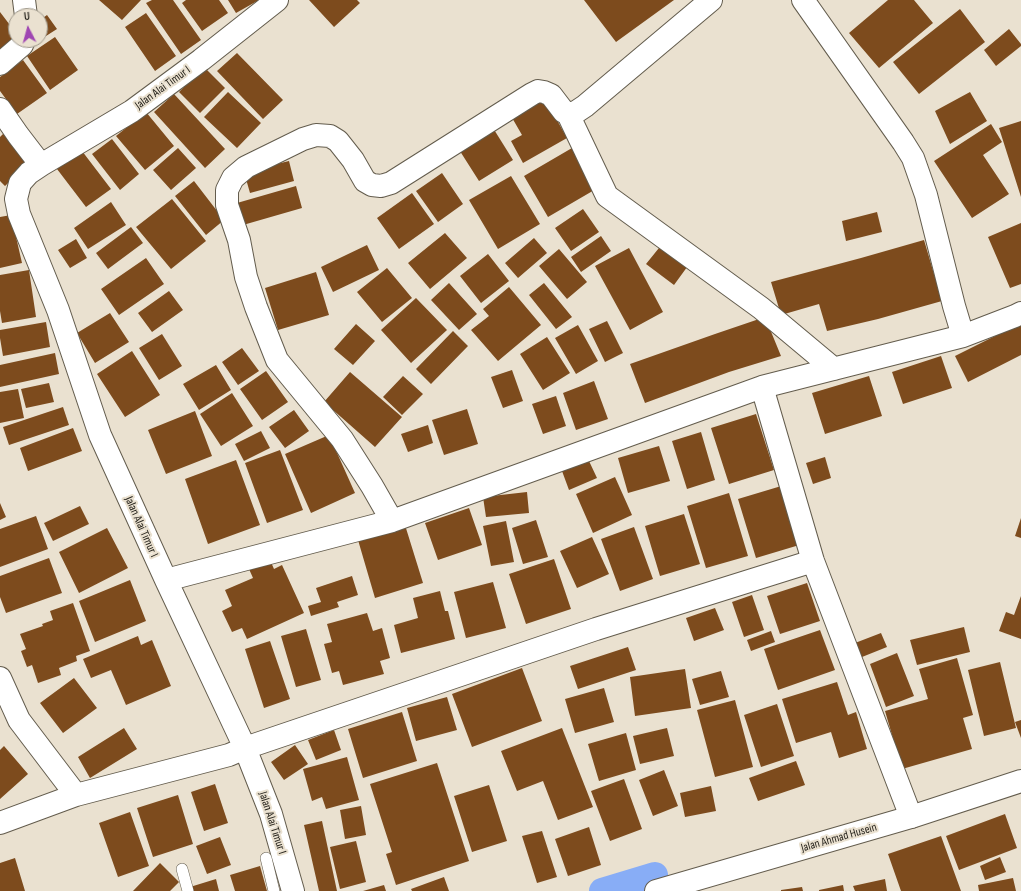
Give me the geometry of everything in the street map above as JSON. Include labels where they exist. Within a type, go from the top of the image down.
[{"type":"street","name":"Jalan Alai Timur I","points":[[277,0],[201,60],[132,110],[30,173],[20,183],[16,199],[19,214],[58,310],[100,436],[245,748],[271,814],[294,891]]},
{"type":"street","points":[[568,114],[576,112],[585,106],[711,0]]},
{"type":"street","points":[[803,0],[913,158],[926,196],[963,336]]},
{"type":"street","points":[[0,64],[19,48]]},
{"type":"street","points":[[392,521],[342,439],[277,360],[256,307],[246,276],[239,240],[227,205],[227,190],[233,178],[246,167],[303,139],[316,135],[330,136],[338,141],[353,160],[365,181],[372,185],[381,186],[391,183],[532,94],[538,91],[544,92],[551,96],[564,112],[568,114],[607,196],[761,308],[834,369]]},
{"type":"street","points":[[0,109],[41,165]]},
{"type":"street","points":[[166,580],[392,521],[762,387],[963,336],[1021,313]]},
{"type":"street","points":[[762,387],[813,561],[911,817]]},
{"type":"street","points":[[0,823],[76,795],[229,755],[245,748],[596,629],[813,561]]},
{"type":"street","points":[[0,678],[20,720],[76,795]]},
{"type":"street","name":"Jalan Ahmad Husein","points":[[656,891],[911,817],[1021,781]]},
{"type":"lane","points":[[266,858],[274,891]]},
{"type":"lane","points":[[182,869],[188,891]]},
{"type":"building","points":[[99,0],[141,0],[122,20]]},
{"type":"building","points":[[152,0],[173,0],[201,40],[181,54],[146,3]]},
{"type":"building","points":[[186,0],[219,0],[228,13],[202,31],[182,3]]},
{"type":"building","points":[[228,0],[259,0],[236,13]]},
{"type":"building","points":[[309,0],[357,0],[360,3],[334,27]]},
{"type":"building","points":[[584,0],[674,0],[616,42]]},
{"type":"building","points":[[888,0],[914,0],[933,23],[879,68],[849,33]]},
{"type":"building","points":[[960,9],[985,42],[919,94],[893,62]]},
{"type":"building","points":[[0,12],[8,22],[8,46],[0,52]]},
{"type":"building","points":[[146,13],[176,56],[155,71],[125,27]]},
{"type":"building","points":[[48,16],[57,29],[48,35]]},
{"type":"building","points":[[1009,29],[1021,46],[996,66],[984,50]]},
{"type":"building","points":[[55,37],[78,70],[50,90],[27,56],[39,48],[48,48],[48,42]]},
{"type":"building","points":[[237,53],[283,100],[263,119],[217,71]]},
{"type":"building","points":[[23,60],[47,93],[17,114],[0,91],[0,77]]},
{"type":"building","points":[[204,67],[225,88],[200,113],[179,92]]},
{"type":"building","points":[[228,92],[261,123],[237,148],[204,117]]},
{"type":"building","points":[[970,92],[987,121],[950,144],[935,111]]},
{"type":"building","points":[[174,94],[225,149],[205,168],[154,112]]},
{"type":"building","points":[[544,97],[567,138],[523,163],[511,141],[522,135],[511,116]]},
{"type":"building","points":[[146,112],[174,146],[145,170],[116,136]]},
{"type":"building","points":[[1021,121],[1021,197],[999,128]]},
{"type":"building","points":[[991,124],[1002,142],[983,155],[1009,194],[972,218],[934,161]]},
{"type":"building","points":[[493,128],[513,160],[479,181],[458,148]]},
{"type":"building","points":[[4,133],[31,161],[5,186],[0,181],[0,137]]},
{"type":"building","points":[[112,139],[139,174],[120,190],[92,154]]},
{"type":"building","points":[[178,148],[196,168],[171,190],[153,170]]},
{"type":"building","points":[[572,148],[596,189],[548,217],[524,176]]},
{"type":"building","points":[[82,151],[111,189],[86,207],[57,169]]},
{"type":"building","points":[[289,161],[294,181],[250,193],[244,172]]},
{"type":"building","points":[[442,173],[463,204],[438,222],[416,191]]},
{"type":"building","points":[[511,176],[540,224],[498,249],[469,200]]},
{"type":"building","points":[[194,181],[224,220],[206,235],[175,196]]},
{"type":"building","points":[[296,186],[302,208],[243,225],[237,203]]},
{"type":"building","points":[[412,193],[434,224],[399,249],[377,218]]},
{"type":"building","points":[[172,199],[206,241],[171,269],[136,227]]},
{"type":"building","points":[[111,202],[126,225],[88,249],[74,228]]},
{"type":"building","points":[[583,209],[599,232],[571,251],[555,228]]},
{"type":"building","points":[[877,212],[882,232],[846,241],[842,221]]},
{"type":"building","points":[[11,215],[22,263],[0,268],[0,217]]},
{"type":"building","points":[[1021,223],[1021,284],[1010,288],[988,237]]},
{"type":"building","points":[[131,227],[143,243],[108,269],[96,253]]},
{"type":"building","points":[[445,233],[467,258],[430,289],[408,263]]},
{"type":"building","points":[[601,236],[611,251],[581,272],[571,257]]},
{"type":"building","points":[[534,238],[547,253],[518,278],[505,263]]},
{"type":"building","points":[[76,239],[87,258],[70,268],[58,250]]},
{"type":"building","points":[[924,240],[942,301],[878,319],[827,331],[819,304],[781,315],[771,282]]},
{"type":"building","points":[[663,243],[690,263],[674,285],[646,264]]},
{"type":"building","points":[[367,245],[379,270],[333,292],[321,267]]},
{"type":"building","points":[[629,248],[663,312],[630,330],[595,266]]},
{"type":"building","points":[[559,249],[587,282],[567,299],[539,266]]},
{"type":"building","points":[[488,254],[509,281],[481,303],[460,276]]},
{"type":"building","points":[[146,258],[164,284],[119,315],[101,289]]},
{"type":"building","points":[[387,268],[412,298],[382,322],[357,292]]},
{"type":"building","points":[[29,270],[36,317],[2,323],[0,311],[0,275]]},
{"type":"building","points":[[316,272],[329,315],[278,330],[265,288]]},
{"type":"building","points":[[449,283],[477,314],[459,330],[431,300]]},
{"type":"building","points":[[544,283],[572,317],[556,329],[529,295]]},
{"type":"building","points":[[509,287],[541,325],[498,361],[471,330],[489,316],[483,309]]},
{"type":"building","points":[[169,291],[183,310],[152,332],[138,313]]},
{"type":"building","points":[[416,298],[447,330],[411,363],[381,330]]},
{"type":"building","points":[[110,313],[129,342],[95,363],[77,333]]},
{"type":"building","points":[[765,317],[781,356],[729,372],[645,403],[630,364]]},
{"type":"building","points":[[607,321],[623,353],[605,362],[589,329]]},
{"type":"building","points":[[46,322],[50,347],[3,356],[0,330]]},
{"type":"building","points":[[1021,323],[1021,355],[968,382],[955,356]]},
{"type":"building","points":[[356,324],[375,341],[353,365],[334,349]]},
{"type":"building","points":[[578,325],[598,361],[576,374],[555,338]]},
{"type":"building","points":[[453,331],[468,346],[431,384],[416,369]]},
{"type":"building","points":[[162,334],[182,366],[159,380],[139,348]]},
{"type":"building","points":[[547,337],[570,373],[543,390],[520,354]]},
{"type":"building","points":[[242,348],[259,371],[238,385],[222,362]]},
{"type":"building","points":[[132,351],[160,395],[125,417],[97,374]]},
{"type":"building","points":[[55,353],[59,374],[0,387],[0,365]]},
{"type":"building","points":[[941,356],[952,388],[903,404],[892,372]]},
{"type":"building","points":[[216,365],[231,390],[199,410],[183,384]]},
{"type":"building","points":[[512,370],[523,401],[503,408],[491,377]]},
{"type":"building","points":[[266,371],[288,402],[262,420],[240,389]]},
{"type":"building","points":[[350,372],[402,417],[375,447],[324,402]]},
{"type":"building","points":[[403,376],[423,394],[402,415],[383,397]]},
{"type":"building","points":[[869,376],[882,416],[825,434],[812,393]]},
{"type":"building","points":[[594,381],[608,419],[576,430],[563,393]]},
{"type":"building","points":[[49,383],[54,402],[26,408],[21,389]]},
{"type":"building","points":[[18,389],[24,418],[0,423],[0,392]]},
{"type":"building","points":[[232,393],[253,426],[221,446],[200,414]]},
{"type":"building","points":[[556,396],[566,426],[543,434],[532,404]]},
{"type":"building","points":[[63,407],[69,425],[9,445],[3,427]]},
{"type":"building","points":[[467,409],[478,444],[444,455],[432,420]]},
{"type":"building","points":[[294,410],[309,431],[285,448],[269,427]]},
{"type":"building","points":[[195,411],[212,456],[166,474],[148,430]]},
{"type":"building","points":[[756,414],[774,470],[729,484],[711,428]]},
{"type":"building","points":[[428,425],[433,443],[408,452],[401,434]]},
{"type":"building","points":[[73,428],[82,451],[28,471],[20,448]]},
{"type":"building","points":[[261,431],[270,448],[244,461],[235,444]]},
{"type":"building","points":[[701,432],[715,480],[687,489],[672,441]]},
{"type":"building","points":[[329,435],[355,493],[311,513],[285,454]]},
{"type":"building","points":[[659,446],[670,481],[628,493],[618,458]]},
{"type":"building","points":[[280,450],[303,510],[267,523],[245,463]]},
{"type":"building","points":[[825,457],[831,478],[813,484],[806,463]]},
{"type":"building","points":[[236,460],[260,525],[208,544],[185,479]]},
{"type":"building","points":[[589,461],[597,478],[569,490],[562,471]]},
{"type":"building","points":[[615,477],[632,515],[593,533],[576,494]]},
{"type":"building","points":[[788,484],[806,543],[756,558],[738,499]]},
{"type":"building","points":[[527,492],[529,513],[486,517],[483,497]]},
{"type":"building","points":[[729,493],[748,556],[706,568],[687,506]]},
{"type":"building","points":[[0,503],[6,517],[0,520]]},
{"type":"building","points":[[80,506],[89,524],[53,541],[44,523]]},
{"type":"building","points":[[469,508],[482,545],[438,560],[425,523]]},
{"type":"building","points":[[684,514],[700,564],[660,576],[645,526]]},
{"type":"building","points":[[36,516],[48,549],[0,567],[0,529]]},
{"type":"building","points":[[1021,518],[1021,538],[1015,536]]},
{"type":"building","points":[[536,520],[548,557],[523,564],[512,528]]},
{"type":"building","points":[[506,521],[514,562],[491,566],[483,526]]},
{"type":"building","points":[[405,525],[423,583],[375,598],[358,540]]},
{"type":"building","points":[[634,527],[653,579],[620,591],[601,539]]},
{"type":"building","points":[[107,528],[128,568],[79,593],[59,552]]},
{"type":"building","points":[[592,537],[609,574],[577,588],[560,551]]},
{"type":"building","points":[[49,558],[62,593],[6,613],[0,597],[0,576]]},
{"type":"building","points":[[554,559],[571,609],[526,624],[509,574]]},
{"type":"building","points":[[270,560],[274,569],[282,565],[304,613],[247,639],[242,628],[232,632],[222,611],[232,606],[225,590],[253,578],[249,569]]},
{"type":"building","points":[[352,576],[358,595],[337,602],[339,607],[311,616],[308,606],[321,602],[316,588]]},
{"type":"building","points":[[130,580],[146,621],[95,642],[79,601]]},
{"type":"building","points":[[493,582],[506,628],[466,638],[454,592]]},
{"type":"building","points":[[807,583],[820,621],[780,634],[767,596]]},
{"type":"building","points":[[440,591],[445,611],[448,611],[455,639],[401,653],[394,625],[418,618],[413,598]]},
{"type":"building","points":[[752,595],[764,630],[744,637],[732,602]]},
{"type":"building","points":[[1021,596],[1021,639],[999,631],[1006,612],[1014,615]]},
{"type":"building","points":[[73,603],[90,651],[76,656],[77,661],[59,668],[61,675],[38,683],[32,665],[27,667],[21,651],[26,649],[20,634],[43,626],[42,624],[53,620],[50,611]]},
{"type":"building","points":[[715,608],[724,630],[694,641],[686,618]]},
{"type":"building","points":[[367,613],[373,631],[382,628],[390,658],[380,661],[384,674],[343,685],[339,671],[332,673],[324,644],[332,642],[327,624]]},
{"type":"building","points":[[964,627],[970,652],[917,665],[910,640]]},
{"type":"building","points":[[306,629],[321,680],[296,687],[281,636]]},
{"type":"building","points":[[820,630],[835,670],[778,690],[764,649]]},
{"type":"building","points":[[771,631],[775,642],[751,651],[747,640]]},
{"type":"building","points":[[881,633],[887,647],[862,657],[855,643]]},
{"type":"building","points":[[138,636],[141,645],[152,640],[171,686],[126,705],[111,670],[91,678],[83,659]]},
{"type":"building","points":[[270,641],[290,699],[264,708],[245,649]]},
{"type":"building","points":[[628,647],[636,670],[578,689],[570,666]]},
{"type":"building","points":[[897,653],[914,696],[886,707],[870,664]]},
{"type":"building","points":[[957,658],[973,715],[963,718],[972,749],[902,769],[885,711],[928,699],[919,669]]},
{"type":"building","points":[[1000,662],[1016,728],[984,736],[968,670]]},
{"type":"building","points":[[522,668],[542,721],[472,747],[452,694]]},
{"type":"building","points":[[685,669],[691,708],[635,716],[630,677]]},
{"type":"building","points":[[721,671],[729,697],[700,705],[692,679]]},
{"type":"building","points":[[74,678],[97,708],[63,733],[40,703]]},
{"type":"building","points":[[837,682],[848,715],[856,712],[867,749],[839,758],[831,732],[796,743],[782,699]]},
{"type":"building","points":[[604,688],[614,722],[575,733],[565,699]]},
{"type":"building","points":[[447,697],[457,730],[416,741],[407,708]]},
{"type":"building","points":[[735,700],[753,767],[715,777],[697,710]]},
{"type":"building","points":[[777,704],[794,756],[761,767],[744,715]]},
{"type":"building","points":[[402,712],[417,761],[363,778],[348,729]]},
{"type":"building","points":[[1021,720],[1021,738],[1015,722]]},
{"type":"building","points":[[124,728],[137,749],[90,778],[78,757]]},
{"type":"building","points":[[562,728],[593,807],[558,820],[543,781],[517,791],[501,751]]},
{"type":"building","points":[[667,728],[674,756],[640,764],[633,736]]},
{"type":"building","points":[[334,730],[341,750],[316,760],[308,740]]},
{"type":"building","points":[[626,733],[636,770],[599,781],[588,744]]},
{"type":"building","points":[[295,745],[308,764],[284,780],[271,762]]},
{"type":"building","points":[[4,746],[28,774],[0,799],[0,750]]},
{"type":"building","points":[[347,757],[359,800],[326,809],[322,797],[312,801],[303,769]]},
{"type":"building","points":[[796,761],[805,785],[758,801],[749,778]]},
{"type":"building","points":[[437,763],[469,861],[396,885],[386,854],[392,852],[370,784]]},
{"type":"building","points":[[664,770],[678,806],[653,816],[639,780]]},
{"type":"building","points":[[624,779],[642,829],[610,841],[591,791]]},
{"type":"building","points":[[215,784],[228,823],[204,831],[191,792]]},
{"type":"building","points":[[489,785],[507,841],[472,852],[454,796]]},
{"type":"building","points":[[711,786],[716,811],[685,817],[680,793]]},
{"type":"building","points":[[178,795],[193,844],[153,857],[137,808]]},
{"type":"building","points":[[361,806],[366,835],[345,839],[340,810]]},
{"type":"building","points":[[130,812],[149,866],[118,877],[99,823]]},
{"type":"building","points":[[1005,814],[1017,848],[959,870],[946,836]]},
{"type":"building","points":[[322,821],[337,891],[319,891],[304,825]]},
{"type":"building","points":[[589,827],[601,865],[568,876],[555,839]]},
{"type":"building","points":[[542,831],[557,877],[537,883],[522,836]]},
{"type":"building","points":[[941,836],[961,891],[901,891],[888,854]]},
{"type":"building","points":[[220,837],[231,865],[207,874],[196,846]]},
{"type":"building","points":[[356,841],[366,882],[340,889],[330,847]]},
{"type":"building","points":[[1000,857],[1006,872],[985,880],[980,866]]},
{"type":"building","points":[[15,858],[25,891],[0,891],[0,863]]},
{"type":"building","points":[[160,863],[179,882],[170,891],[133,891]]},
{"type":"building","points":[[260,866],[267,891],[235,891],[230,875]]},
{"type":"building","points":[[444,877],[449,891],[412,891],[411,889]]},
{"type":"building","points":[[1013,878],[1016,891],[979,891],[978,885]]},
{"type":"building","points":[[216,879],[219,891],[191,891],[190,887]]},
{"type":"building","points":[[885,879],[887,891],[855,891],[853,886]]},
{"type":"building","points":[[384,885],[386,891],[363,891]]},
{"type":"building","points":[[843,885],[844,891],[819,891],[819,890]]},
{"type":"building","points":[[802,887],[803,891],[781,891],[781,890]]},
{"type":"waterway","points":[[602,891],[655,875]]}]
